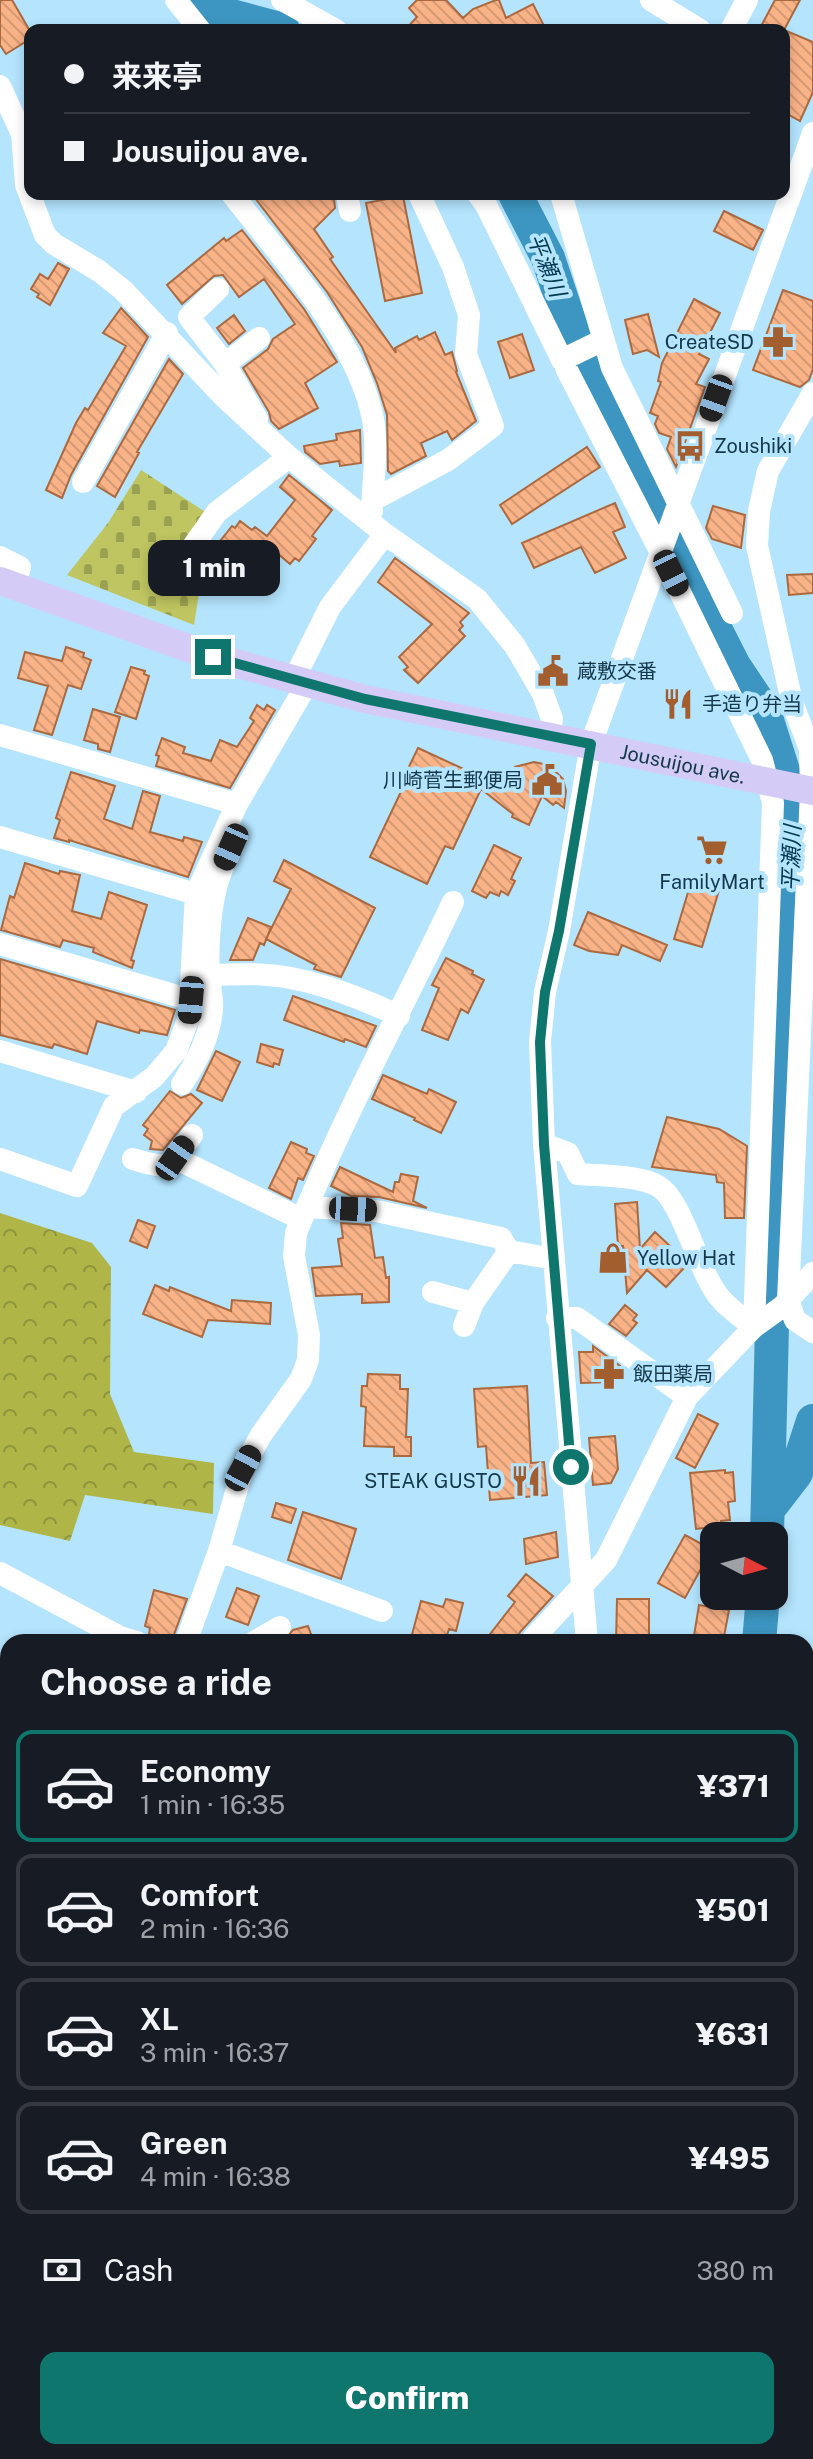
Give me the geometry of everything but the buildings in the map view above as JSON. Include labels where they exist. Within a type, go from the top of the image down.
[{"type":"main road","name":"Jousuijou ave.","points":[[9,573],[213,657],[300,682],[365,699],[812,791]]},
{"type":"street","points":[[176,0],[195,24]]},
{"type":"street","points":[[651,0],[690,24]]},
{"type":"street","points":[[734,24],[747,0]]},
{"type":"street","points":[[280,1],[324,24]]},
{"type":"street","points":[[0,86],[22,134],[24,160]]},
{"type":"street","points":[[790,199],[812,139]]},
{"type":"street","points":[[32,200],[45,235],[123,290],[265,436],[379,529],[477,599],[515,646],[543,694],[552,719],[550,736]]},
{"type":"street","points":[[0,1159],[77,1186],[114,1106],[136,1092],[166,1065],[176,1051],[189,1017],[196,894],[233,812],[298,703],[300,682],[330,607],[379,529],[373,500],[374,422],[362,379],[338,333],[237,200]]},
{"type":"street","points":[[373,500],[448,460],[493,426],[466,354],[469,315],[453,267],[422,200]]},
{"type":"street","points":[[482,200],[562,360],[585,351]]},
{"type":"street","points":[[562,200],[585,351],[661,551],[762,760],[774,809],[756,1326]]},
{"type":"street","points":[[586,1634],[544,1144],[540,1042],[545,992],[559,931],[591,744],[790,200]]},
{"type":"street","points":[[218,289],[189,317],[225,364],[265,436]]},
{"type":"street","points":[[83,482],[167,333]]},
{"type":"street","points":[[225,364],[259,338]]},
{"type":"street","points":[[585,351],[612,368],[677,508],[732,613]]},
{"type":"street","points":[[813,393],[768,471],[759,511],[757,546],[792,702],[810,749],[812,791],[786,1303],[795,1320],[813,1332]]},
{"type":"street","points":[[191,549],[217,512],[289,457]]},
{"type":"street","points":[[0,735],[233,812],[240,827],[214,887],[209,975],[213,1007],[207,1036],[197,1061],[182,1084]]},
{"type":"street","points":[[0,837],[196,894]]},
{"type":"street","points":[[189,1634],[219,1551],[243,1468],[261,1435],[301,1379],[308,1360],[309,1335],[294,1256],[296,1233],[332,1147],[453,902]]},
{"type":"street","points":[[0,944],[191,1000]]},
{"type":"street","points":[[209,975],[268,975],[299,980],[399,1016]]},
{"type":"street","points":[[801,1023],[813,991]]},
{"type":"street","points":[[766,1020],[801,1023]]},
{"type":"street","points":[[0,1051],[136,1092]]},
{"type":"street","points":[[133,1159],[158,1167],[172,1163],[192,1135]]},
{"type":"street","points":[[544,1144],[568,1153],[578,1174],[642,1181],[658,1186],[671,1198],[720,1298],[756,1326]]},
{"type":"street","points":[[175,1158],[304,1213],[376,1211],[501,1238],[509,1251],[554,1259]]},
{"type":"street","points":[[464,1326],[473,1303],[509,1251]]},
{"type":"street","points":[[537,1634],[606,1560],[687,1397],[756,1326],[786,1303],[813,1273]]},
{"type":"street","points":[[433,1292],[473,1303]]},
{"type":"street","points":[[557,1318],[577,1318],[687,1397]]},
{"type":"street","points":[[219,1551],[382,1611]]},
{"type":"street","points":[[0,1573],[114,1634]]},
{"type":"street","points":[[268,1634],[280,1627]]},
{"type":"green space","points":[[141,470],[210,515],[194,555],[201,580],[194,625],[67,575],[108,523]]},
{"type":"green space","points":[[0,1213],[92,1243],[111,1267],[110,1394],[134,1452],[214,1463],[213,1514],[85,1495],[70,1541],[0,1525]]},
{"type":"waterway","name":"平瀬川","points":[[196,0],[224,14],[261,24]]},
{"type":"waterway","name":"平瀬川","points":[[518,200],[548,258],[569,321],[642,485],[734,666],[764,711],[793,813],[782,1166],[773,1283],[767,1522]]},
{"type":"waterway","points":[[769,1508],[796,1473],[813,1421]]},
{"type":"waterway","name":"平瀬川","points":[[760,1634],[762,1610]]},
{"type":"place","name":"CreateSD","points":[[778,342]]},
{"type":"place","name":"Zoushiki","points":[[690,446]]},
{"type":"place","name":"蔵敷交番","points":[[553,671]]},
{"type":"place","name":"手造り弁当","points":[[678,704]]},
{"type":"place","name":"川崎菅生郵便局","points":[[547,780]]},
{"type":"place","name":"FamilyMart","points":[[712,850]]},
{"type":"place","name":"Yellow Hat","points":[[613,1258]]},
{"type":"place","name":"飯田薬局","points":[[609,1374]]},
{"type":"place","name":"STEAK GUSTO","points":[[526,1481]]},
{"type":"route","points":[[213,657],[365,699],[591,744],[559,931],[545,992],[540,1042],[544,1144],[571,1467]]}]
